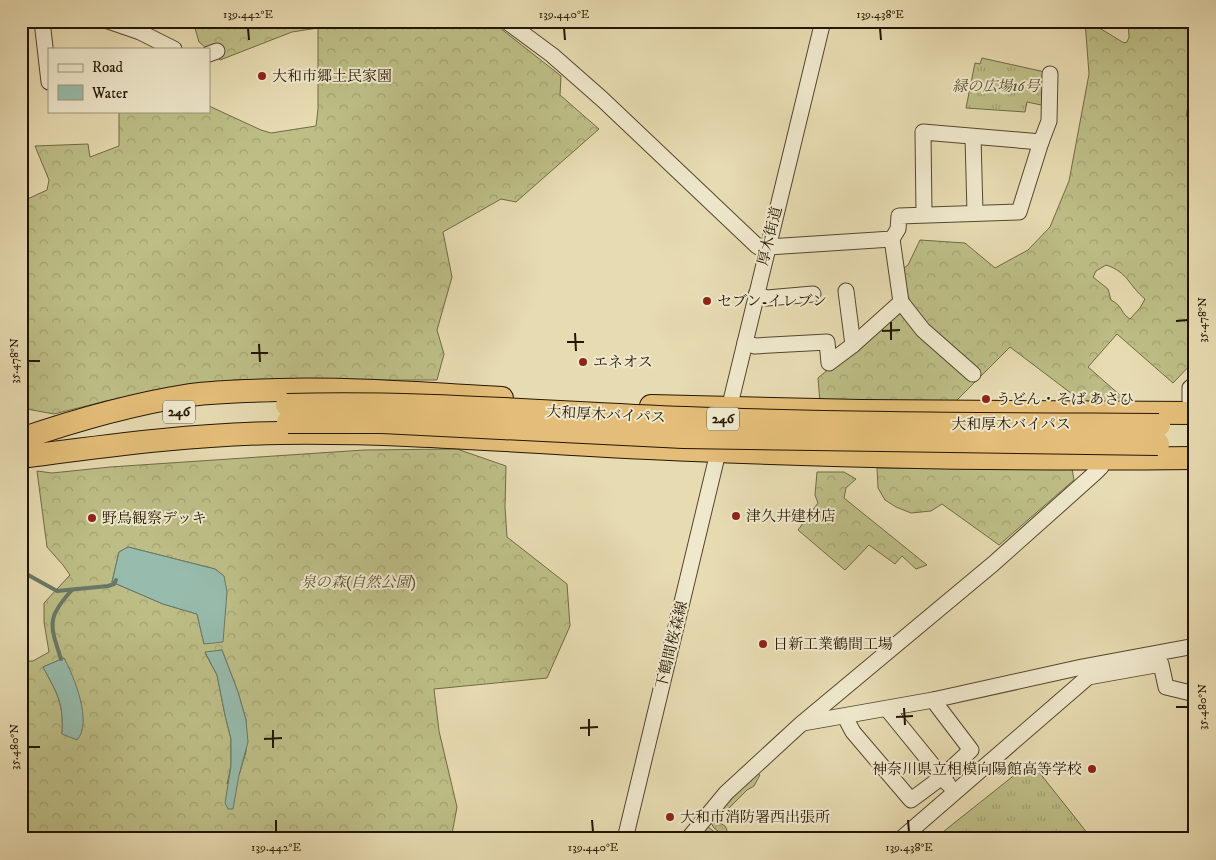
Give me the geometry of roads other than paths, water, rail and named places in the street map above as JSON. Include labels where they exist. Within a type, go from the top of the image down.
[{"type":"highway","name":"246","points":[[74,436],[136,406],[191,395],[299,390],[383,391],[657,406],[861,412],[1195,413]]},
{"type":"highway","name":"大和厚木バイパス","points":[[21,457],[74,436],[143,432],[223,424],[288,413],[382,422],[682,437],[1159,435],[1195,444]]},
{"type":"highway","name":"大和厚木バイパス","points":[[1159,435],[1195,425]]},
{"type":"highway","name":"246","points":[[21,439],[74,436],[224,436],[296,433],[381,434],[718,451],[955,459],[1195,458]]},
{"type":"street","points":[[42,21],[48,73]]},
{"type":"street","points":[[108,21],[140,32],[172,48]]},
{"type":"street","points":[[506,21],[552,55],[602,99],[757,246],[767,250],[892,239]]},
{"type":"street","name":"厚木街道","points":[[718,451],[823,21]]},
{"type":"street","points":[[973,374],[923,330],[901,302],[892,239],[898,229],[899,216],[1018,212],[1049,121],[1050,74]]},
{"type":"street","points":[[924,214],[922,132],[1041,142]]},
{"type":"street","points":[[973,137],[975,213]]},
{"type":"street","points":[[846,291],[853,345]]},
{"type":"street","points":[[756,295],[767,298],[814,294]]},
{"type":"street","points":[[744,343],[755,346],[828,342],[829,364],[901,302]]},
{"type":"street","points":[[1195,384],[1190,388],[1190,400],[1195,402]]},
{"type":"street","name":"下鶴間桜森線","points":[[625,839],[718,451]]},
{"type":"street","points":[[688,839],[726,793],[801,724],[993,564],[1095,473],[1101,467],[1103,459]]},
{"type":"street","points":[[801,724],[933,700],[1082,666],[1195,646]]},
{"type":"street","points":[[901,839],[1088,677],[1161,664],[1166,686],[1195,694]]},
{"type":"street","points":[[846,717],[853,732],[911,800],[942,777],[971,750],[933,700]]},
{"type":"street","points":[[887,709],[955,793]]},
{"type":"water","points":[[128,547],[215,569],[224,576],[227,592],[223,642],[204,644],[197,614],[163,604],[112,582],[119,552]]},
{"type":"water","points":[[222,650],[238,692],[246,720],[248,742],[239,775],[233,809],[228,809],[225,803],[231,766],[231,739],[217,675],[205,652]]},
{"type":"water","points":[[64,658],[77,687],[83,711],[83,723],[77,740],[62,734],[61,706],[43,667]]},
{"type":"waterway","points":[[21,571],[57,591],[108,586],[114,584],[116,580]]},
{"type":"waterway","points":[[61,659],[54,638],[54,615],[72,590]]},
{"type":"place","name":"大和市郷土民家園","points":[[262,76]]},
{"type":"place","name":"セブン-イレブン","points":[[707,301]]},
{"type":"place","name":"エネオス","points":[[583,362]]},
{"type":"place","name":"うどん・そば あさひ","points":[[986,399]]},
{"type":"place","name":"津久井建材店","points":[[736,516]]},
{"type":"place","name":"野鳥観察デッキ","points":[[92,518]]},
{"type":"place","name":"日新工業鶴間工場","points":[[763,644]]},
{"type":"place","name":"神奈川県立相模向陽館高等学校","points":[[1092,769]]},
{"type":"place","name":"大和市消防署西出張所","points":[[670,817]]},
{"type":"park label","name":"緑の広場16号","points":[[996,86]]},
{"type":"park label","name":"泉の森(自然公園)","points":[[358,582]]}]
